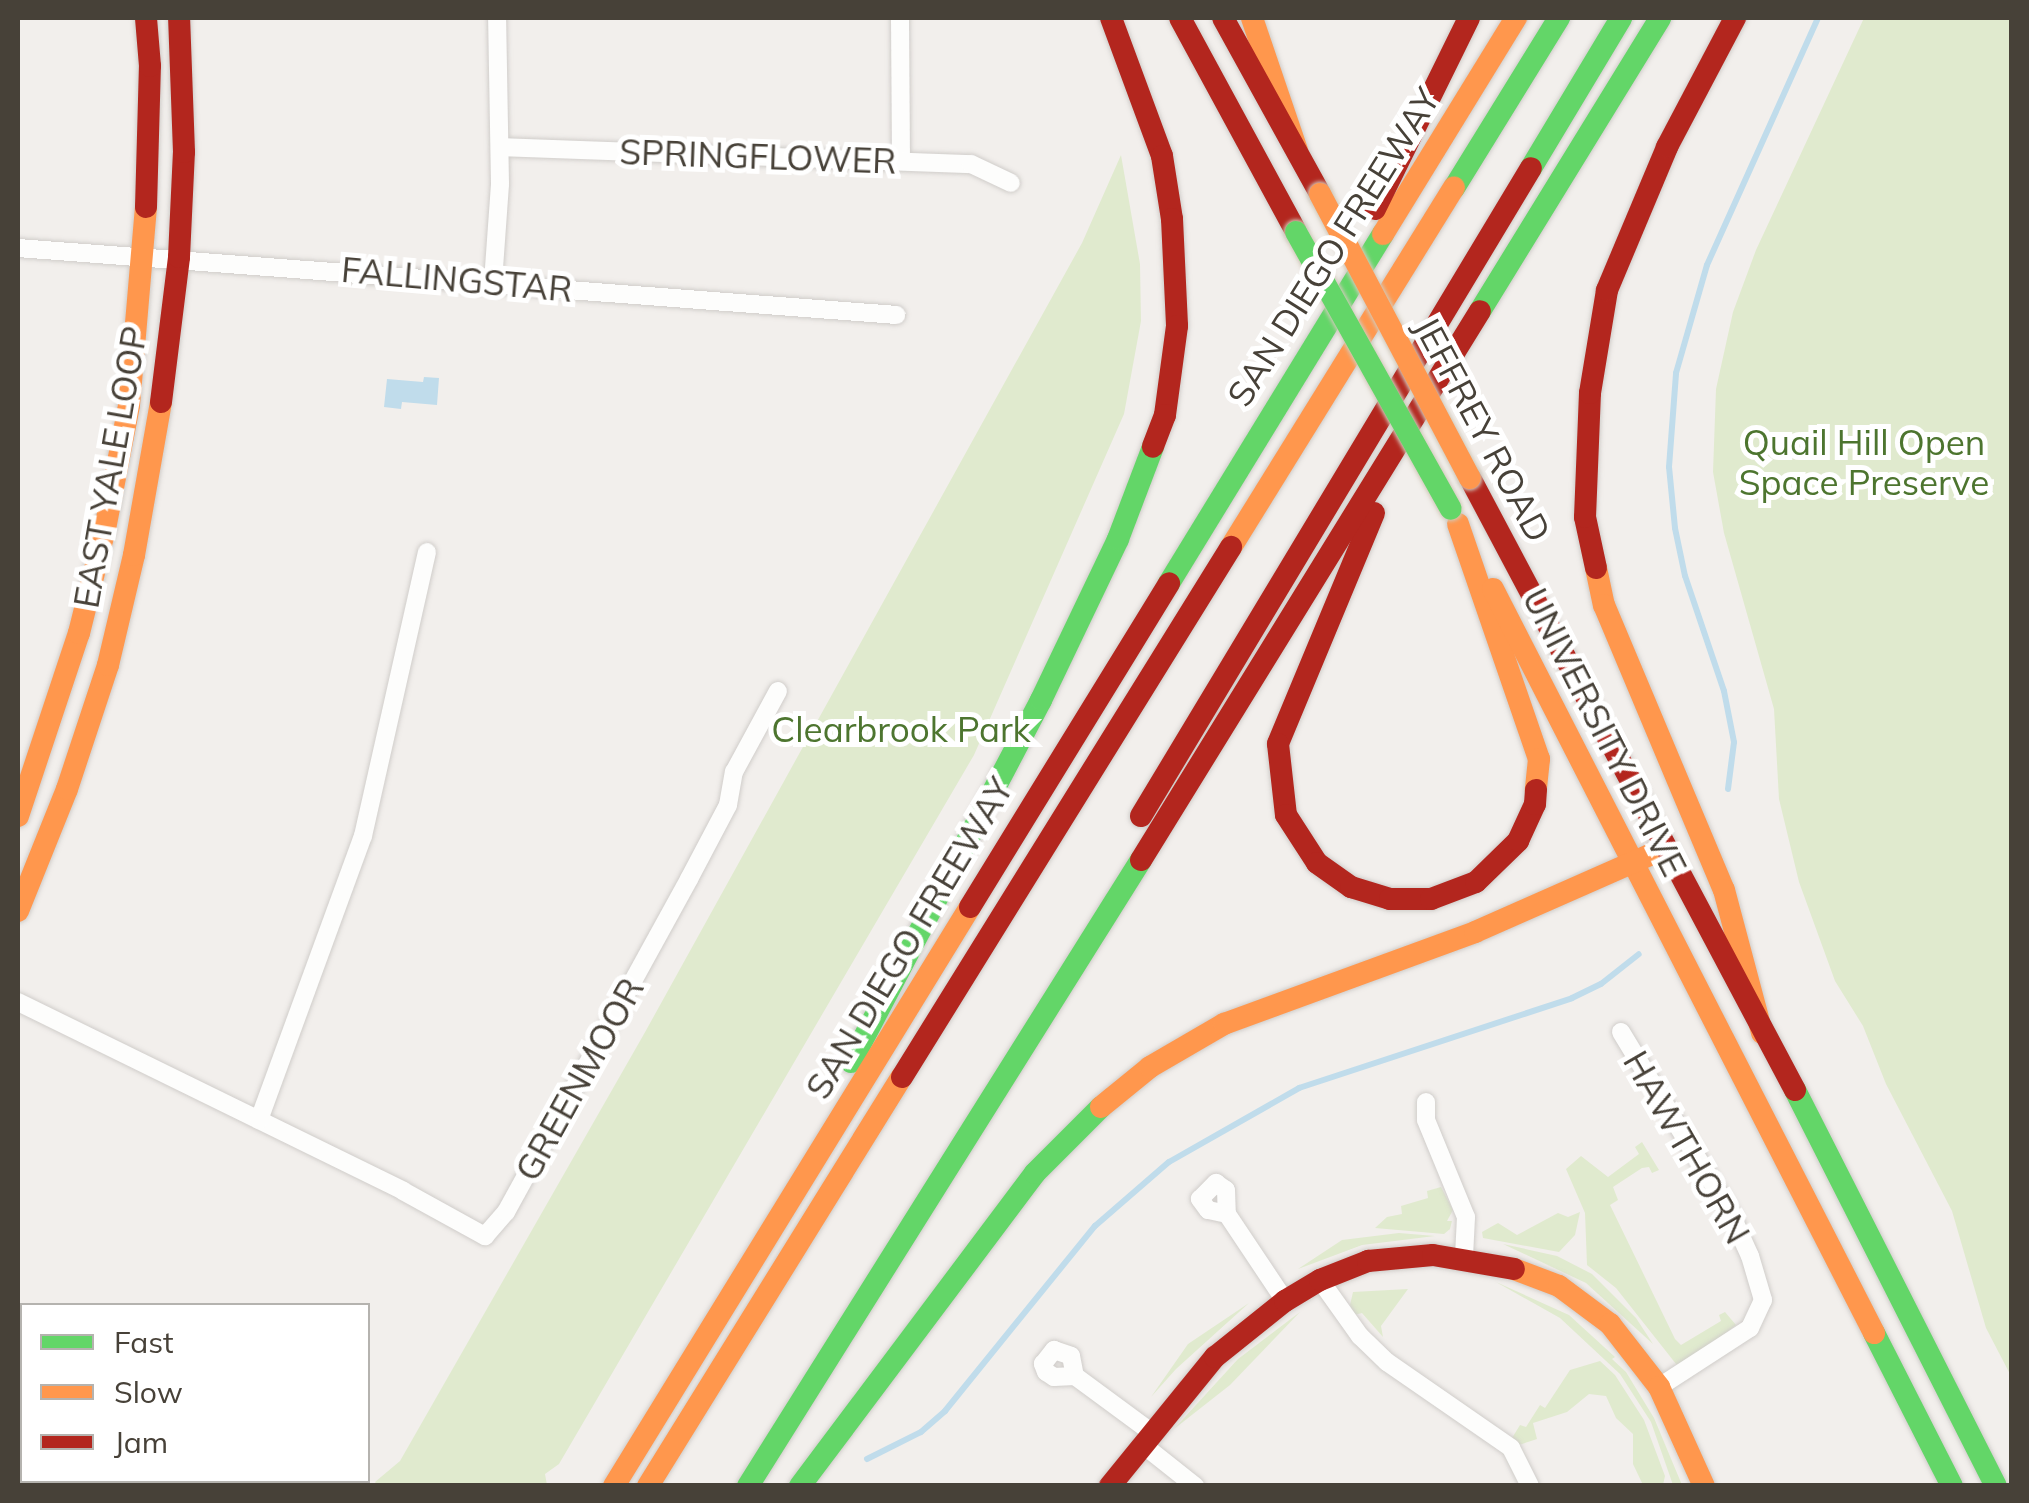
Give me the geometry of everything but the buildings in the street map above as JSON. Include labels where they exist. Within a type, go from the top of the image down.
[{"type":"main road","name":"EAST YALE LOOP","points":[[18,816],[79,633],[105,529],[128,405],[144,258],[150,66],[146,18]]},
{"type":"main road","name":"EAST YALE LOOP","points":[[18,911],[67,788],[108,666],[154,442],[179,257],[184,152],[179,18]]},
{"type":"main road","points":[[766,1239],[896,969],[966,847],[1041,700],[1125,523],[1165,415],[1177,326],[1172,219],[1162,156],[1111,18]]},
{"type":"main road","name":"UNIVERSITY DRIVE","points":[[1180,18],[1455,516],[1952,1486]]},
{"type":"main road","name":"JEFFREY ROAD","points":[[1223,18],[1297,150],[1762,1033]]},
{"type":"main road","points":[[1252,18],[1297,150]]},
{"type":"main road","points":[[1304,360],[1469,18]]},
{"type":"main road","name":"SAN DIEGO FREEWAY","points":[[614,1486],[1516,18]]},
{"type":"main road","points":[[648,1486],[1559,18]]},
{"type":"main road","points":[[1064,984],[1092,899],[1621,18]]},
{"type":"main road","points":[[748,1486],[1396,451],[1660,18]]},
{"type":"main road","points":[[1734,18],[1644,195],[1607,290],[1590,393],[1590,478],[1585,517],[1604,605],[1724,890],[1762,1033],[1848,1191],[1996,1486]]},
{"type":"main road","points":[[1396,451],[1352,574],[1314,651],[1278,744],[1276,765],[1286,815],[1317,863],[1351,887],[1390,899],[1432,898],[1476,882],[1518,841],[1535,804],[1539,759],[1455,516]]},
{"type":"main road","points":[[800,1486],[1035,1173],[1086,1120],[1150,1067],[1185,1044],[1258,1009],[1474,932],[1663,849]]},
{"type":"main road","points":[[1110,1486],[1216,1357],[1285,1301],[1320,1280],[1368,1261],[1400,1256],[1464,1257],[1531,1274],[1585,1304],[1628,1344],[1659,1388],[1704,1486]]},
{"type":"street","points":[[493,282],[500,147],[497,18]]},
{"type":"street","points":[[900,18],[901,161]]},
{"type":"street","name":"SPRINGFLOWER","points":[[500,147],[971,164],[1011,183]]},
{"type":"street","name":"FALLINGSTAR","points":[[18,248],[179,257],[896,315]]},
{"type":"street","points":[[259,1120],[363,836],[427,552]]},
{"type":"street","name":"GREENMOOR","points":[[18,1002],[485,1236],[506,1212],[689,879],[728,805],[734,772],[778,691]]},
{"type":"street","name":"HAWTHORN","points":[[1621,1032],[1730,1212],[1750,1256],[1762,1300],[1750,1328],[1659,1388]]},
{"type":"street","points":[[1426,1102],[1426,1120],[1466,1217],[1464,1257]]},
{"type":"street","points":[[1227,1214],[1285,1301]]},
{"type":"street","points":[[1320,1280],[1360,1336],[1387,1362],[1511,1448],[1530,1486]]},
{"type":"street","points":[[1076,1376],[1147,1438],[1194,1486]]},
{"type":"green space","name":"Quail Hill Open Space Preserve","points":[[1864,18],[2011,18],[2011,1376],[1986,1328],[1952,1211],[1886,1084],[1863,1026],[1835,981],[1799,882],[1779,799],[1774,709],[1724,533],[1713,472],[1716,389],[1733,312],[1756,250]]},
{"type":"green space","name":"Clearbrook Park","points":[[1121,155],[1140,264],[1141,321],[1124,414],[974,755],[559,1464],[545,1474],[547,1485],[377,1485],[375,1482],[400,1461],[644,1034],[1082,243]]},
{"type":"green space","points":[[1642,1142],[1659,1170],[1652,1173],[1649,1167],[1642,1168],[1613,1187],[1618,1200],[1610,1205],[1675,1339],[1681,1345],[1721,1321],[1719,1315],[1725,1312],[1736,1325],[1680,1369],[1616,1288],[1587,1265],[1585,1213],[1566,1169],[1581,1156],[1608,1177],[1639,1154],[1635,1147]]},
{"type":"green space","points":[[1441,1187],[1453,1210],[1447,1221],[1452,1221],[1450,1229],[1444,1234],[1375,1228],[1387,1217],[1402,1214],[1401,1206],[1428,1198],[1427,1191]]},
{"type":"green space","points":[[1580,1212],[1575,1235],[1559,1252],[1483,1238],[1482,1232],[1498,1223],[1517,1235],[1558,1213],[1568,1217]]},
{"type":"green space","points":[[1399,1233],[1435,1236],[1362,1245],[1298,1269],[1342,1240]]},
{"type":"green space","points":[[1503,1244],[1557,1256],[1592,1274],[1636,1318],[1653,1344],[1586,1283]]},
{"type":"green space","points":[[1496,1282],[1569,1315],[1615,1357],[1612,1359],[1626,1372],[1654,1418],[1682,1485],[1673,1485],[1651,1422],[1620,1374],[1560,1318]]},
{"type":"green space","points":[[1408,1289],[1381,1326],[1383,1337],[1362,1313],[1354,1315],[1350,1305],[1353,1292]]},
{"type":"green space","points":[[1249,1303],[1176,1369],[1151,1397],[1188,1344]]},
{"type":"green space","points":[[1300,1312],[1230,1385],[1174,1429],[1238,1359]]},
{"type":"green space","points":[[1600,1361],[1615,1375],[1644,1420],[1665,1476],[1663,1485],[1643,1485],[1633,1464],[1633,1434],[1616,1418],[1606,1396],[1589,1394],[1567,1412],[1533,1423],[1537,1439],[1519,1445],[1512,1438],[1520,1425],[1526,1427],[1540,1405],[1545,1408],[1570,1370]]},
{"type":"water","points":[[424,377],[439,378],[437,405],[402,402],[401,409],[384,407],[387,379],[423,382]]},
{"type":"water","points":[[18,1337],[20,1483],[251,1485],[18,1485]]},
{"type":"waterway","points":[[1728,789],[1734,742],[1724,691],[1685,576],[1675,528],[1669,467],[1676,373],[1707,265],[1818,18]]},
{"type":"waterway","points":[[867,1459],[921,1432],[945,1411],[1095,1226],[1169,1162],[1299,1088],[1572,998],[1601,984],[1639,954]]},
{"type":"traffic: fast","points":[[1454,188],[1559,18]]},
{"type":"traffic: fast","points":[[1531,168],[1621,18]]},
{"type":"traffic: fast","points":[[1480,311],[1660,18]]},
{"type":"traffic: fast","points":[[1296,232],[1451,509]]},
{"type":"traffic: fast","points":[[1169,583],[1383,234]]},
{"type":"traffic: fast","points":[[851,1062],[1041,700],[1118,539],[1153,447]]},
{"type":"traffic: fast","points":[[748,1486],[1141,860]]},
{"type":"traffic: fast","points":[[1795,1090],[1996,1486]]},
{"type":"traffic: fast","points":[[800,1486],[1035,1173],[1101,1107]]},
{"type":"traffic: fast","points":[[1874,1333],[1952,1486]]},
{"type":"traffic: slow","points":[[1252,18],[1297,150]]},
{"type":"traffic: slow","points":[[1383,234],[1516,18]]},
{"type":"traffic: slow","points":[[1231,547],[1454,188]]},
{"type":"traffic: slow","points":[[1320,194],[1470,478]]},
{"type":"traffic: slow","points":[[18,816],[79,633],[105,529],[129,405],[146,207]]},
{"type":"traffic: slow","points":[[18,911],[67,789],[108,665],[134,555],[161,402]]},
{"type":"traffic: slow","points":[[1458,524],[1539,759],[1536,790]]},
{"type":"traffic: slow","points":[[1596,568],[1604,605],[1724,890],[1762,1033]]},
{"type":"traffic: slow","points":[[1493,589],[1874,1333]]},
{"type":"traffic: slow","points":[[1101,1107],[1150,1067],[1224,1024],[1475,932],[1663,849]]},
{"type":"traffic: slow","points":[[614,1486],[970,907]]},
{"type":"traffic: slow","points":[[648,1486],[902,1077]]},
{"type":"traffic: slow","points":[[1514,1269],[1559,1286],[1610,1324],[1659,1387],[1704,1486]]},
{"type":"traffic: jam","points":[[146,18],[150,66],[146,207]]},
{"type":"traffic: jam","points":[[161,402],[179,257],[184,152],[179,18]]},
{"type":"traffic: jam","points":[[1111,18],[1162,156],[1172,219],[1177,326],[1165,415],[1153,447]]},
{"type":"traffic: jam","points":[[1180,18],[1296,232]]},
{"type":"traffic: jam","points":[[1223,18],[1320,194]]},
{"type":"traffic: jam","points":[[1375,209],[1469,18]]},
{"type":"traffic: jam","points":[[1596,568],[1585,517],[1590,393],[1607,290],[1667,147],[1735,18]]},
{"type":"traffic: jam","points":[[1141,816],[1531,168]]},
{"type":"traffic: jam","points":[[1141,860],[1480,311]]},
{"type":"traffic: jam","points":[[1470,478],[1795,1090]]},
{"type":"traffic: jam","points":[[1374,513],[1278,744],[1286,815],[1317,863],[1351,887],[1390,899],[1431,899],[1476,882],[1518,841],[1535,804],[1536,790]]},
{"type":"traffic: jam","points":[[902,1077],[1231,547]]},
{"type":"traffic: jam","points":[[970,907],[1169,583]]},
{"type":"traffic: jam","points":[[1110,1486],[1215,1357],[1285,1301],[1320,1280],[1368,1261],[1433,1255],[1514,1269]]}]
